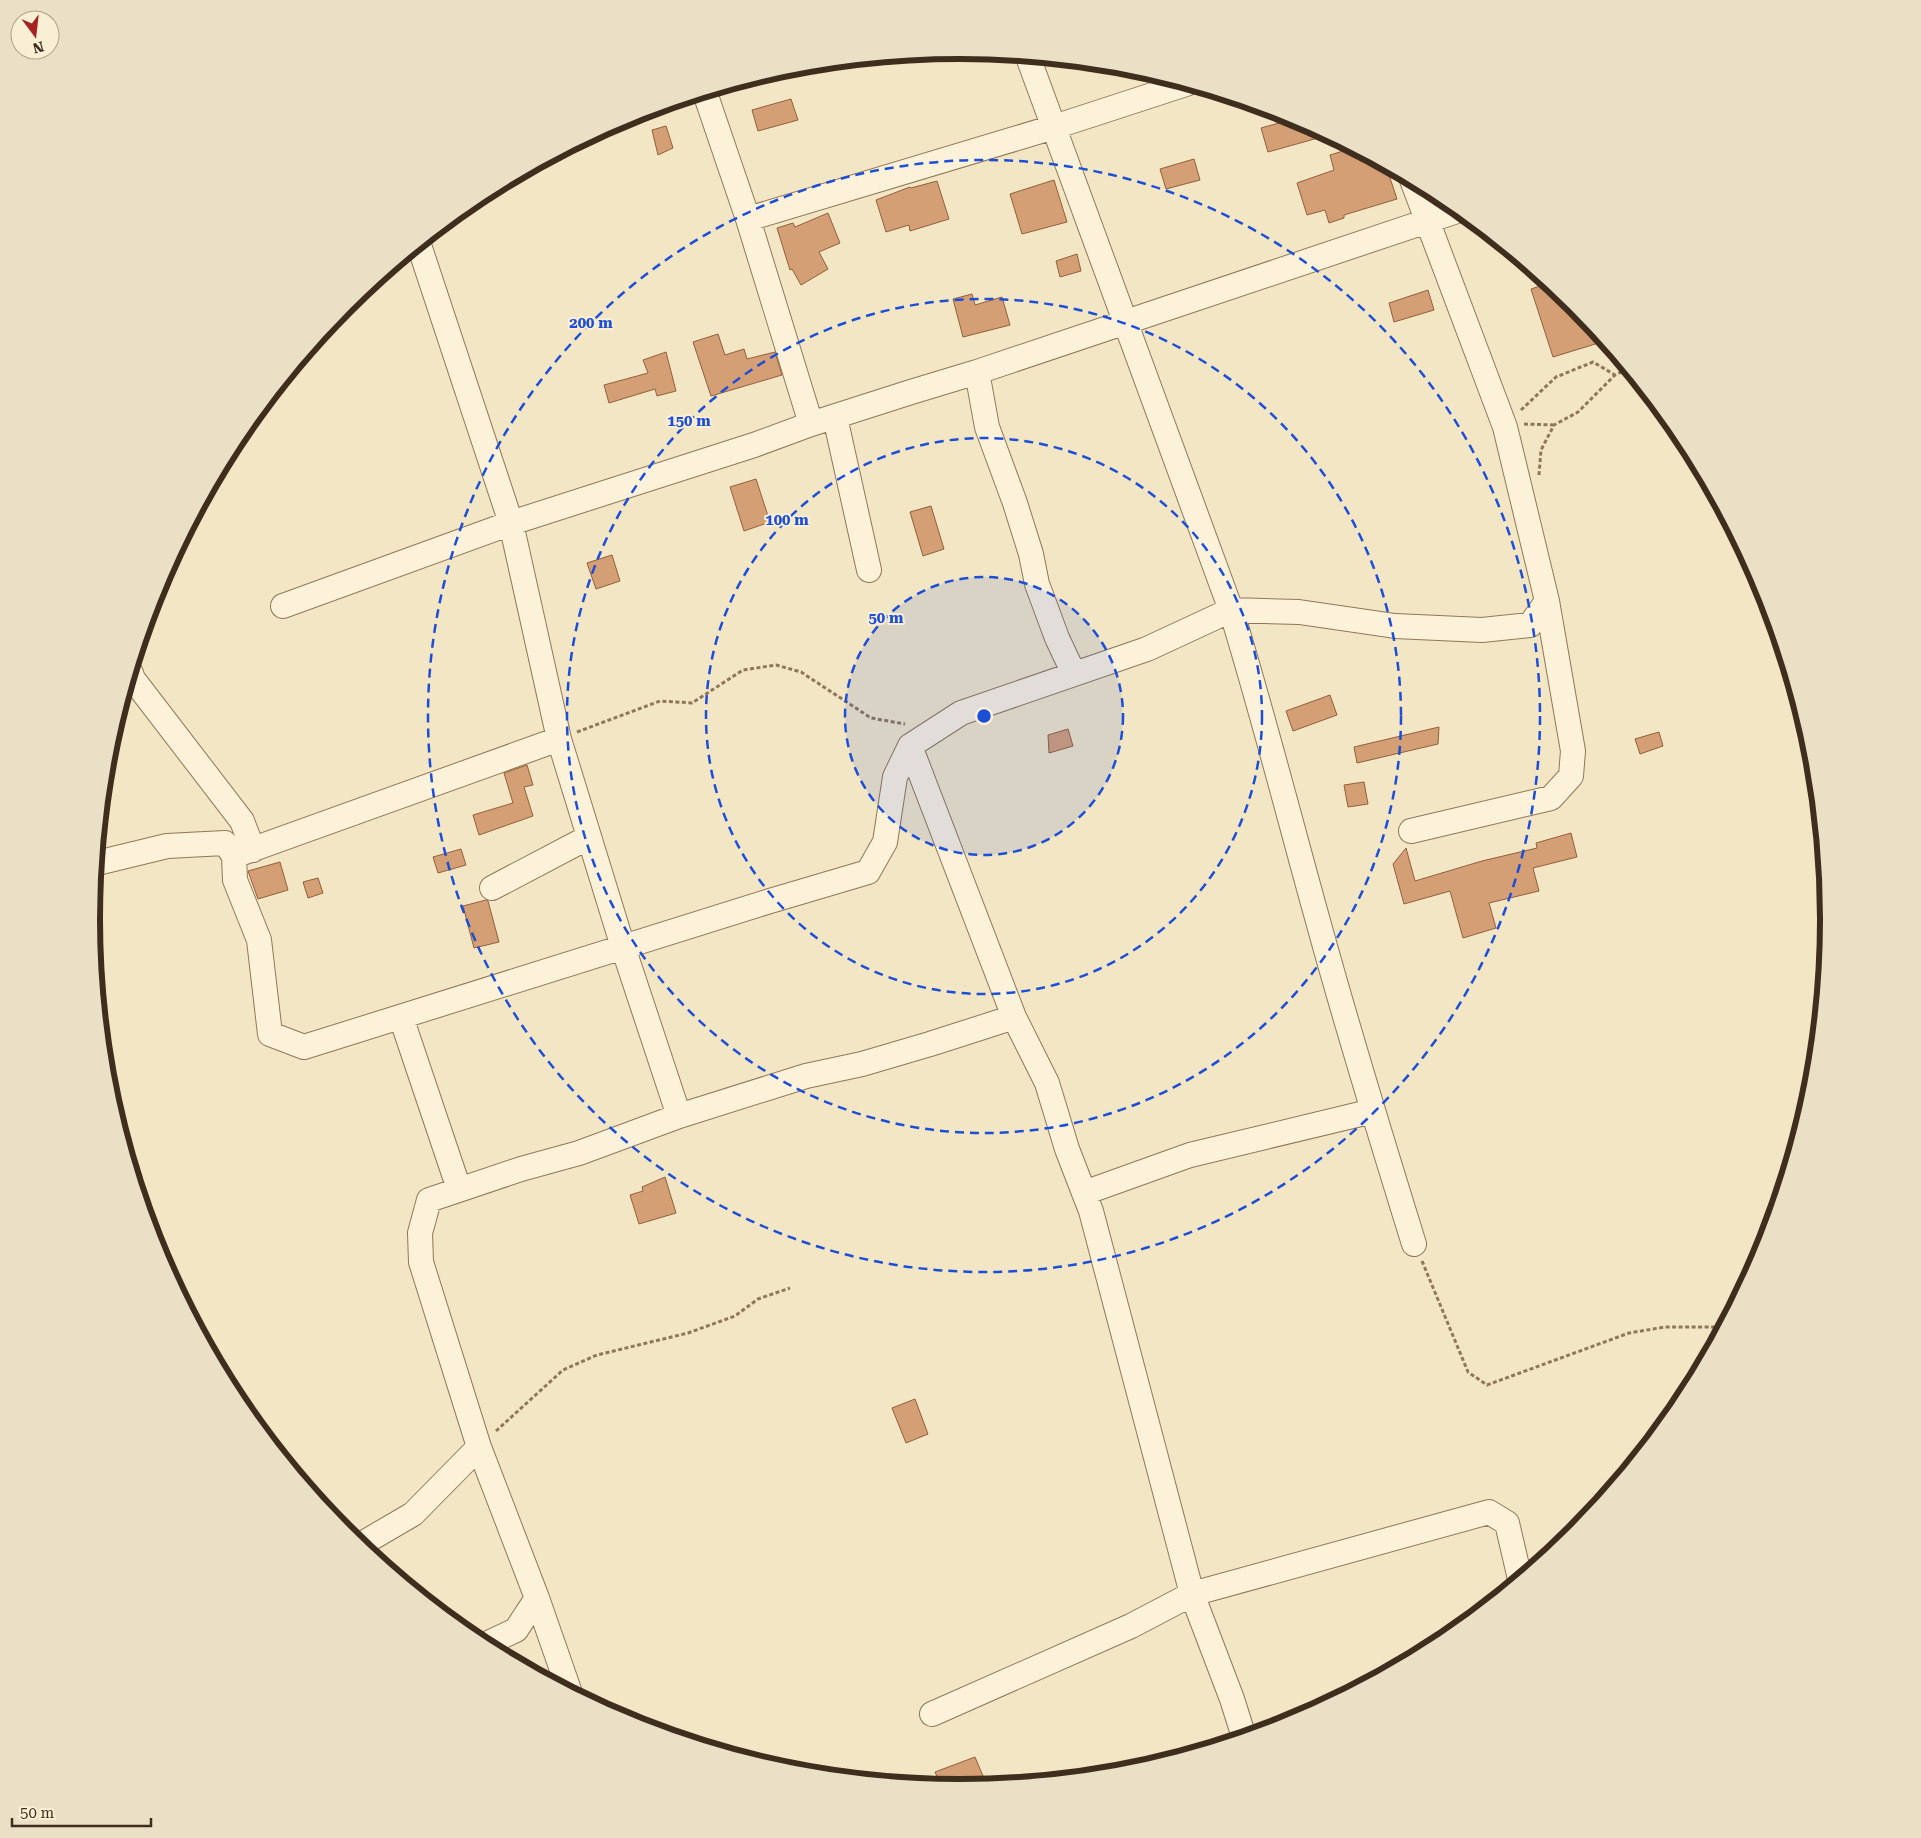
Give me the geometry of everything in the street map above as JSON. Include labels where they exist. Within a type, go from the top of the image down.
[{"type":"street","points":[[1030,62],[1231,610],[1373,1111],[1414,1244]]},
{"type":"street","points":[[748,219],[1054,127],[1178,87]]},
{"type":"street","points":[[706,97],[748,219],[811,424]]},
{"type":"street","points":[[1411,831],[1551,798],[1571,776],[1573,751],[1547,601],[1523,501],[1510,422],[1426,220],[1415,190]]},
{"type":"street","points":[[283,606],[511,522],[977,372],[1450,213]]},
{"type":"street","points":[[421,250],[511,522],[559,739],[623,947],[679,1116]]},
{"type":"street","points":[[977,372],[987,428],[1018,511],[1031,554],[1037,584],[1057,638],[1074,674]]},
{"type":"street","points":[[835,417],[869,570]]},
{"type":"street","points":[[134,681],[242,821],[244,853],[235,880],[258,940],[270,1034],[304,1047],[868,872],[885,842],[895,777],[910,746],[961,713],[1148,648],[1231,610],[1299,612],[1395,626],[1482,630],[1530,625],[1547,601]]},
{"type":"street","points":[[102,862],[167,846],[225,843],[244,853],[559,739]]},
{"type":"street","points":[[910,746],[1014,1017],[1047,1083],[1067,1149],[1096,1230],[1192,1594],[1232,1699],[1242,1732]]},
{"type":"street","points":[[492,888],[589,837]]},
{"type":"street","points":[[401,1017],[459,1189]]},
{"type":"street","points":[[567,1684],[479,1447],[421,1262],[420,1233],[428,1200],[522,1169],[579,1153],[679,1116],[806,1076],[862,1064],[1014,1017]]},
{"type":"street","points":[[1084,1193],[1190,1155],[1373,1111]]},
{"type":"street","points":[[367,1541],[413,1514],[479,1447]]},
{"type":"street","points":[[932,1714],[1131,1626],[1192,1594],[1489,1512],[1507,1522],[1519,1573]]},
{"type":"street","points":[[493,1641],[516,1630],[536,1598]]},
{"type":"path","points":[[1510,422],[1556,378],[1593,362],[1615,375]]},
{"type":"path","points":[[1510,422],[1554,425],[1578,412],[1615,375],[1623,371]]},
{"type":"path","points":[[1523,501],[1539,475],[1541,450],[1554,425]]},
{"type":"path","points":[[559,739],[660,701],[692,703],[743,670],[776,665],[801,672],[871,718],[935,730]]},
{"type":"path","points":[[1414,1244],[1468,1372],[1487,1385],[1629,1334],[1665,1327],[1717,1327]]},
{"type":"path","points":[[479,1447],[563,1370],[597,1355],[704,1328],[735,1316],[758,1299],[790,1288]]},
{"type":"building","points":[[791,99],[798,120],[758,131],[752,110]]},
{"type":"building","points":[[1284,122],[1318,138],[1268,152],[1261,128]]},
{"type":"building","points":[[666,126],[673,148],[658,155],[652,130]]},
{"type":"building","points":[[1347,150],[1388,172],[1397,199],[1344,215],[1344,218],[1329,223],[1325,210],[1307,215],[1297,183],[1334,170],[1330,155]]},
{"type":"building","points":[[1194,159],[1200,180],[1166,189],[1160,169]]},
{"type":"building","points":[[1054,180],[1067,222],[1022,234],[1010,194]]},
{"type":"building","points":[[937,181],[949,219],[910,231],[909,225],[886,232],[876,200],[910,187]]},
{"type":"building","points":[[828,213],[840,243],[819,252],[828,269],[801,285],[792,269],[790,270],[777,228],[793,223],[795,227]]},
{"type":"building","points":[[1077,254],[1081,271],[1060,277],[1056,261]]},
{"type":"building","points":[[1542,285],[1599,343],[1553,357],[1531,289]]},
{"type":"building","points":[[1428,290],[1434,310],[1394,322],[1389,303]]},
{"type":"building","points":[[972,294],[975,305],[1002,297],[1010,325],[963,337],[953,299]]},
{"type":"building","points":[[718,334],[725,355],[744,349],[747,359],[775,352],[782,375],[711,396],[693,342]]},
{"type":"building","points":[[666,352],[676,391],[657,396],[655,389],[609,403],[604,385],[648,373],[643,360]]},
{"type":"building","points":[[756,479],[770,522],[744,531],[730,487]]},
{"type":"building","points":[[931,506],[944,549],[923,556],[910,512]]},
{"type":"building","points":[[612,555],[620,581],[596,589],[587,563]]},
{"type":"building","points":[[1330,695],[1337,715],[1293,731],[1286,711]]},
{"type":"building","points":[[1439,727],[1438,744],[1357,763],[1354,747]]},
{"type":"building","points":[[1068,729],[1073,746],[1049,753],[1048,735]]},
{"type":"building","points":[[1659,732],[1663,746],[1640,754],[1635,739]]},
{"type":"building","points":[[527,765],[533,785],[524,787],[533,816],[479,835],[473,815],[513,803],[504,773]]},
{"type":"building","points":[[1364,782],[1368,804],[1348,807],[1344,785]]},
{"type":"building","points":[[1571,833],[1577,857],[1533,868],[1539,891],[1489,903],[1496,928],[1463,938],[1450,891],[1404,904],[1393,864],[1406,848],[1415,881],[1482,861],[1537,848],[1536,843]]},
{"type":"building","points":[[461,849],[466,865],[438,873],[433,857]]},
{"type":"building","points":[[280,862],[288,890],[258,899],[248,871]]},
{"type":"building","points":[[318,878],[323,893],[308,898],[303,882]]},
{"type":"building","points":[[488,901],[499,942],[474,948],[463,906]]},
{"type":"building","points":[[665,1177],[676,1213],[639,1224],[630,1195],[643,1191],[642,1187]]},
{"type":"building","points":[[915,1399],[928,1434],[906,1443],[892,1408]]},
{"type":"building","points":[[975,1757],[983,1776],[976,1778],[938,1778],[935,1772]]}]
